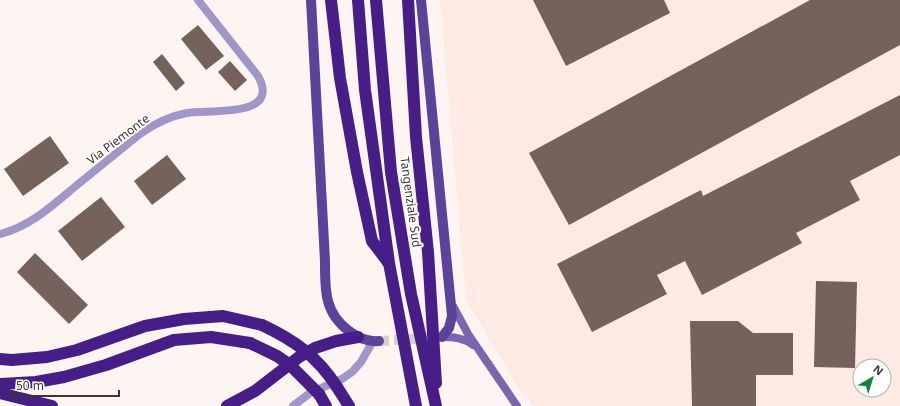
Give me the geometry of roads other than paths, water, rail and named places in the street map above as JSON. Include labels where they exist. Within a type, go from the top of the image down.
[{"type":"highway","points":[[331,0],[340,78],[357,172],[372,241],[389,263]]},
{"type":"highway","points":[[358,0],[365,90],[389,263],[416,406]]},
{"type":"highway","name":"Tangenziale Sud","points":[[376,0],[391,172],[411,294],[436,406]]},
{"type":"highway","points":[[408,0],[416,137],[428,252],[439,406]]},
{"type":"highway","points":[[0,359],[12,360],[47,357],[77,350],[145,326],[184,319],[223,316],[262,325],[284,335],[297,344],[315,359],[332,379],[349,406]]},
{"type":"highway","points":[[0,384],[36,382],[64,377],[106,365],[174,340],[211,337],[250,343],[277,356],[290,365],[319,394],[326,406]]},
{"type":"highway","points":[[228,406],[255,391],[299,357],[315,348],[336,341],[358,337]]},
{"type":"highway","points":[[0,394],[52,406]]},
{"type":"main road","points":[[311,0],[327,301],[335,317],[345,328],[358,337],[376,341]]},
{"type":"main road","points":[[421,0],[451,302],[452,322],[447,333],[442,337]]},
{"type":"street","name":"Via Piemonte","points":[[0,234],[20,227],[38,216],[153,125],[188,113],[243,109],[253,105],[262,95],[262,86],[258,76],[198,0]]},
{"type":"street","points":[[451,302],[459,319],[517,406]]},
{"type":"street","points":[[442,337],[460,338],[469,341],[479,349]]},
{"type":"street","points":[[293,406],[310,393],[352,372],[376,341]]},
{"type":"tunnel","points":[[379,341],[428,338]]}]
